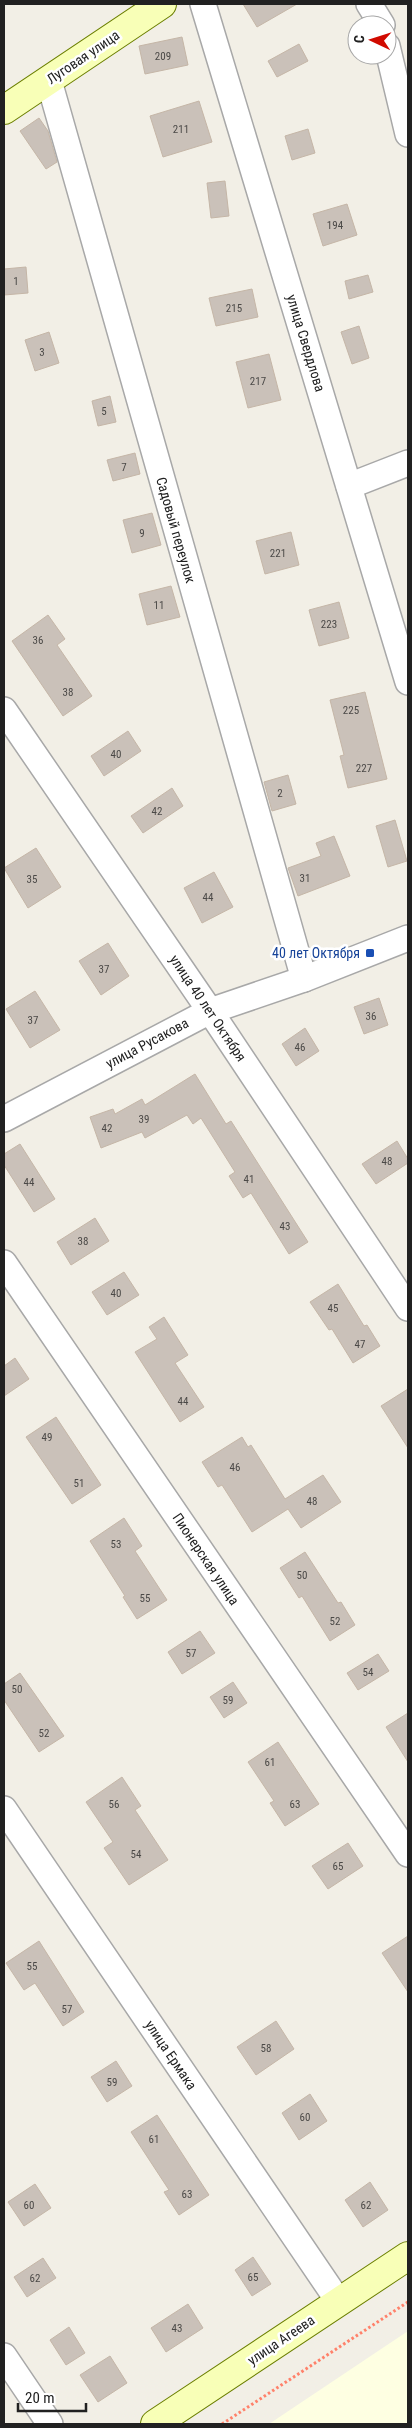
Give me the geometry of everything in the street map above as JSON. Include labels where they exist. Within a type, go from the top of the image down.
[{"type":"street","name":"Луговая улица","points":[[4,110],[162,4]]},
{"type":"street","name":"улица Свердлова","points":[[203,4],[408,682]]},
{"type":"street","points":[[369,4],[376,15]]},
{"type":"street","points":[[392,65],[408,134]]},
{"type":"street","name":"Садовый переулок","points":[[49,80],[304,979]]},
{"type":"street","points":[[350,486],[408,463]]},
{"type":"street","name":"улица 40 лет Октября","points":[[4,710],[210,1011],[408,1308]]},
{"type":"street","name":"улица Русакова","points":[[4,1119],[210,1011],[304,979],[408,938]]},
{"type":"street","name":"Пионерская улица","points":[[4,1263],[408,1854]]},
{"type":"street","name":"улица Ермака","points":[[4,1809],[339,2302]]},
{"type":"street","name":"улица Агеева","points":[[155,2424],[408,2256]]},
{"type":"street","points":[[4,2356],[50,2424]]},
{"type":"path","points":[[222,2424],[408,2302]]},
{"type":"shaded area","points":[[408,2331],[408,2424],[269,2424]]},
{"type":"building","points":[[243,4],[297,4],[257,27]]},
{"type":"building","points":[[182,37],[188,65],[145,74],[139,46]]},
{"type":"building","points":[[299,44],[308,61],[277,77],[268,61]]},
{"type":"building","points":[[199,101],[212,142],[163,157],[150,116]]},
{"type":"building","points":[[39,118],[48,131],[57,162],[46,169],[20,131]]},
{"type":"building","points":[[308,129],[315,153],[292,160],[285,136]]},
{"type":"building","points":[[225,181],[229,216],[211,218],[207,183]]},
{"type":"building","points":[[347,204],[357,235],[323,246],[313,214]]},
{"type":"building","points":[[26,267],[28,293],[4,295],[4,269]]},
{"type":"building","points":[[368,275],[373,292],[349,299],[345,281]]},
{"type":"building","points":[[252,289],[258,317],[216,326],[209,298]]},
{"type":"building","points":[[359,326],[369,358],[352,364],[341,332]]},
{"type":"building","points":[[49,332],[59,363],[35,371],[25,340]]},
{"type":"building","points":[[269,354],[281,400],[248,408],[236,362]]},
{"type":"building","points":[[110,396],[116,422],[98,426],[92,401]]},
{"type":"building","points":[[135,453],[140,474],[113,481],[107,460]]},
{"type":"building","points":[[152,513],[161,545],[132,553],[123,520]]},
{"type":"building","points":[[291,532],[299,565],[265,574],[256,541]]},
{"type":"building","points":[[171,586],[180,617],[147,625],[139,594]]},
{"type":"building","points":[[339,602],[349,638],[319,646],[309,610]]},
{"type":"building","points":[[48,615],[65,639],[57,645],[92,696],[63,716],[12,641]]},
{"type":"building","points":[[365,692],[387,779],[348,788],[340,756],[344,755],[330,700]]},
{"type":"building","points":[[128,731],[141,751],[104,776],[91,756]]},
{"type":"building","points":[[288,775],[296,804],[272,811],[264,782]]},
{"type":"building","points":[[172,788],[183,806],[143,833],[131,816]]},
{"type":"building","points":[[395,820],[407,861],[388,867],[376,826]]},
{"type":"building","points":[[334,836],[350,876],[298,896],[288,868],[321,856],[316,843]]},
{"type":"building","points":[[36,848],[61,887],[28,908],[4,868]]},
{"type":"building","points":[[214,872],[233,907],[202,923],[184,888]]},
{"type":"building","points":[[108,943],[129,976],[101,995],[79,961]]},
{"type":"building","points":[[35,991],[60,1030],[30,1048],[6,1009]]},
{"type":"building","points":[[379,998],[388,1025],[364,1034],[354,1007]]},
{"type":"building","points":[[305,1028],[319,1051],[296,1066],[282,1044]]},
{"type":"building","points":[[195,1074],[226,1124],[231,1121],[308,1242],[289,1254],[251,1193],[243,1198],[229,1176],[235,1172],[201,1118],[193,1124],[187,1115],[145,1138],[142,1132],[101,1148],[90,1117],[113,1109],[115,1114],[142,1099],[145,1105]]},
{"type":"building","points":[[397,1141],[408,1159],[408,1163],[376,1184],[362,1164]]},
{"type":"building","points":[[20,1144],[55,1199],[34,1212],[4,1165],[4,1154]]},
{"type":"building","points":[[95,1218],[109,1241],[71,1265],[57,1242]]},
{"type":"building","points":[[124,1272],[139,1295],[107,1315],[92,1292]]},
{"type":"building","points":[[338,1284],[364,1326],[367,1325],[380,1346],[353,1363],[332,1329],[329,1330],[310,1302]]},
{"type":"building","points":[[164,1317],[188,1355],[175,1363],[204,1407],[180,1422],[135,1352],[157,1339],[149,1327]]},
{"type":"building","points":[[15,1358],[29,1379],[4,1396],[4,1366]]},
{"type":"building","points":[[408,1389],[408,1448],[381,1406]]},
{"type":"building","points":[[56,1417],[101,1485],[72,1504],[26,1437]]},
{"type":"building","points":[[242,1437],[248,1447],[251,1445],[285,1499],[323,1475],[341,1502],[301,1528],[288,1509],[252,1532],[222,1485],[218,1487],[202,1462]]},
{"type":"building","points":[[124,1518],[142,1546],[135,1551],[167,1600],[137,1619],[123,1597],[125,1596],[90,1541]]},
{"type":"building","points":[[305,1552],[338,1603],[341,1602],[355,1625],[330,1641],[302,1596],[299,1598],[280,1568]]},
{"type":"building","points":[[200,1631],[215,1653],[182,1674],[168,1652]]},
{"type":"building","points":[[378,1654],[389,1671],[358,1690],[347,1673]]},
{"type":"building","points":[[20,1673],[64,1736],[39,1752],[4,1700],[4,1684]]},
{"type":"building","points":[[233,1682],[247,1703],[224,1718],[210,1697]]},
{"type":"building","points":[[408,1713],[408,1762],[386,1727]]},
{"type":"building","points":[[278,1742],[319,1804],[285,1826],[270,1803],[274,1801],[248,1762]]},
{"type":"building","points":[[122,1777],[141,1806],[135,1810],[168,1860],[129,1885],[104,1848],[113,1842],[86,1802]]},
{"type":"building","points":[[348,1843],[363,1866],[328,1889],[312,1866]]},
{"type":"building","points":[[408,1936],[408,1992],[382,1953]]},
{"type":"building","points":[[39,1941],[84,2012],[63,2026],[35,1983],[24,1990],[6,1963]]},
{"type":"building","points":[[276,2021],[294,2049],[256,2075],[237,2047]]},
{"type":"building","points":[[116,2061],[132,2086],[107,2102],[91,2077]]},
{"type":"building","points":[[310,2094],[327,2121],[299,2140],[282,2113]]},
{"type":"building","points":[[157,2115],[209,2195],[179,2215],[164,2192],[169,2190],[131,2132]]},
{"type":"building","points":[[370,2182],[388,2210],[363,2227],[345,2200]]},
{"type":"building","points":[[35,2184],[51,2208],[24,2226],[8,2202]]},
{"type":"building","points":[[253,2257],[271,2284],[252,2296],[235,2270]]},
{"type":"building","points":[[43,2258],[56,2278],[27,2297],[14,2277]]},
{"type":"building","points":[[188,2304],[203,2328],[166,2352],[151,2328]]},
{"type":"building","points":[[69,2327],[85,2353],[66,2365],[50,2340]]},
{"type":"building","points":[[110,2356],[127,2383],[98,2402],[80,2375]]},
{"type":"place","name":"40 лет Октября","points":[[370,953]]}]
